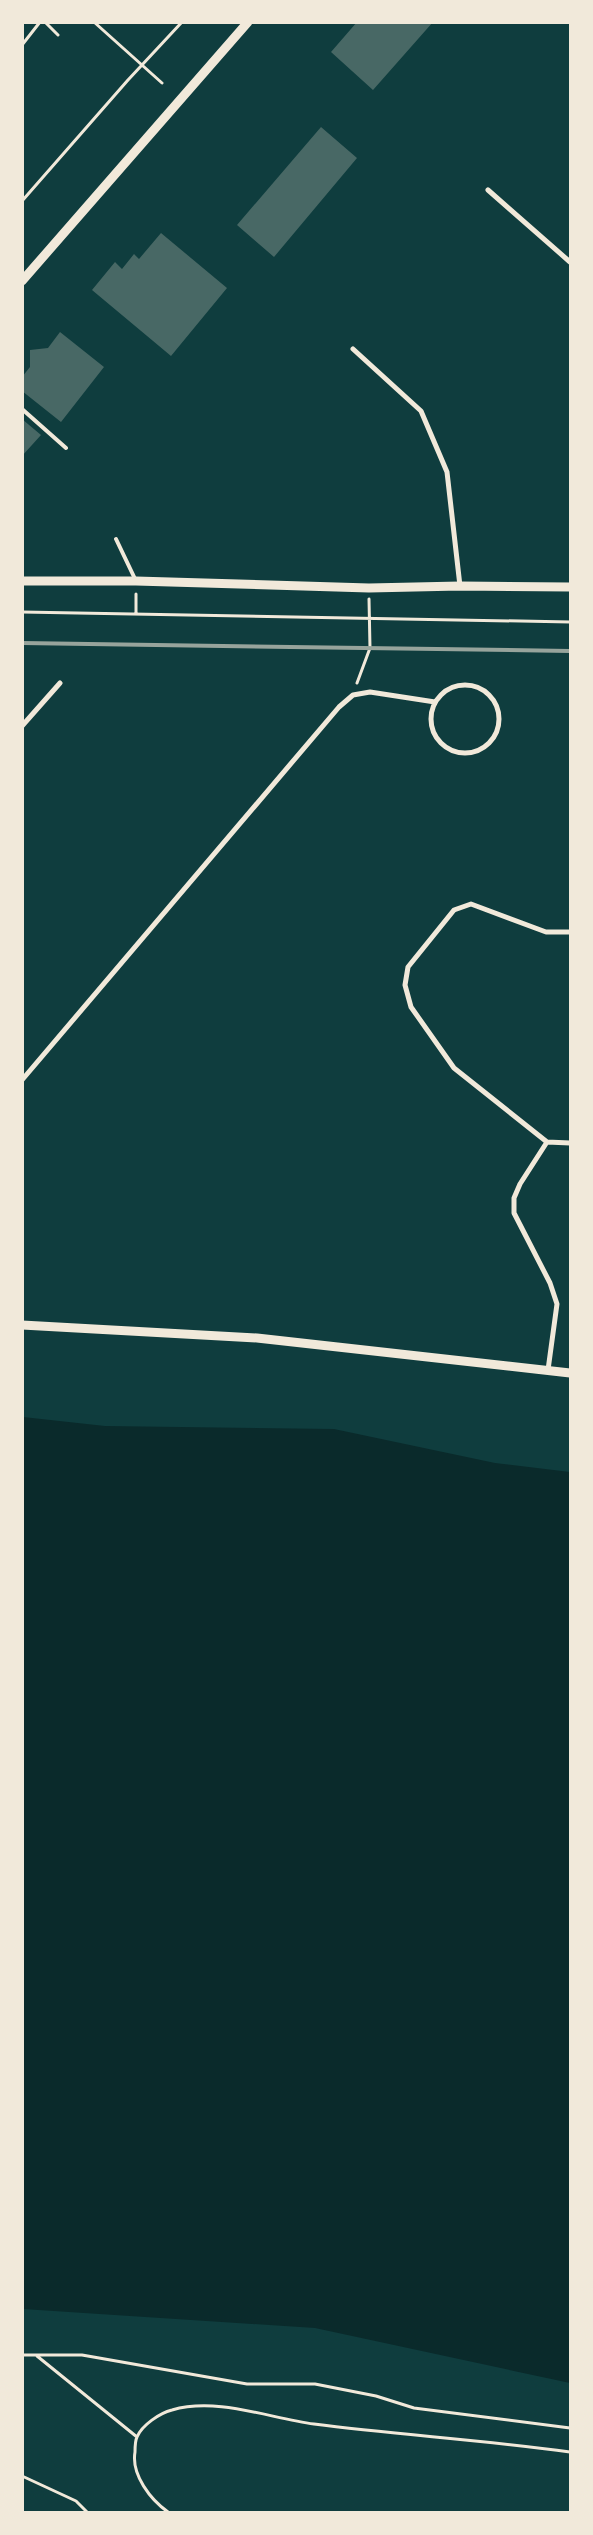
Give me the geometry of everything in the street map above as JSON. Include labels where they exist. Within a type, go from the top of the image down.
[{"type":"street","points":[[22,281],[248,22]]},
{"type":"street","points":[[488,190],[570,262]]},
{"type":"street","points":[[353,349],[422,411],[447,472],[460,586]]},
{"type":"street","points":[[22,581],[136,580],[369,588],[460,586],[570,587]]},
{"type":"street","points":[[22,726],[60,683]]},
{"type":"street","points":[[464,684],[485,691],[494,700],[498,710],[499,721],[496,732],[490,742],[476,751],[460,753],[441,743],[433,728],[432,712],[435,702],[452,687],[464,684]]},
{"type":"street","points":[[22,1080],[339,707],[353,696],[370,692],[435,702]]},
{"type":"street","points":[[570,932],[546,932],[471,904],[454,910],[408,967],[405,985],[411,1007],[454,1068],[546,1142],[570,1143]]},
{"type":"street","points":[[546,1142],[520,1184],[514,1198],[514,1213],[550,1284],[557,1304],[548,1370]]},
{"type":"street","points":[[22,1325],[257,1338],[570,1373]]},
{"type":"lane","points":[[22,409],[66,448]]},
{"type":"lane","points":[[116,539],[136,580]]},
{"type":"path","points":[[22,45],[40,22]]},
{"type":"path","points":[[45,22],[58,35]]},
{"type":"path","points":[[94,22],[162,83]]},
{"type":"path","points":[[22,201],[128,80],[144,66],[182,22]]},
{"type":"path","points":[[136,580],[136,613]]},
{"type":"path","points":[[353,696],[370,648],[369,588]]},
{"type":"path","points":[[22,612],[570,622]]},
{"type":"path","points":[[22,2355],[82,2355],[247,2384],[315,2384],[376,2396],[414,2408],[570,2428]]},
{"type":"path","points":[[37,2356],[137,2436]]},
{"type":"path","points":[[168,2512],[153,2501],[141,2480],[134,2457],[137,2436],[150,2422],[171,2410],[195,2406],[218,2407],[314,2424],[570,2452]]},
{"type":"path","points":[[22,2476],[76,2501],[86,2512]]},
{"type":"water","points":[[23,1417],[105,1426],[334,1429],[495,1463],[570,1472],[570,2383],[315,2328],[23,2309]]},
{"type":"building","points":[[357,22],[433,22],[373,90],[331,52]]},
{"type":"building","points":[[321,127],[357,158],[274,257],[237,225]]},
{"type":"building","points":[[161,233],[227,288],[171,356],[92,290],[115,262],[122,269],[134,254],[139,259]]},
{"type":"building","points":[[60,332],[104,367],[61,422],[22,391],[22,377],[30,367],[30,350],[48,348]]},
{"type":"building","points":[[22,419],[41,435],[22,456]]},
{"type":"railway","points":[[22,643],[570,651]]}]
